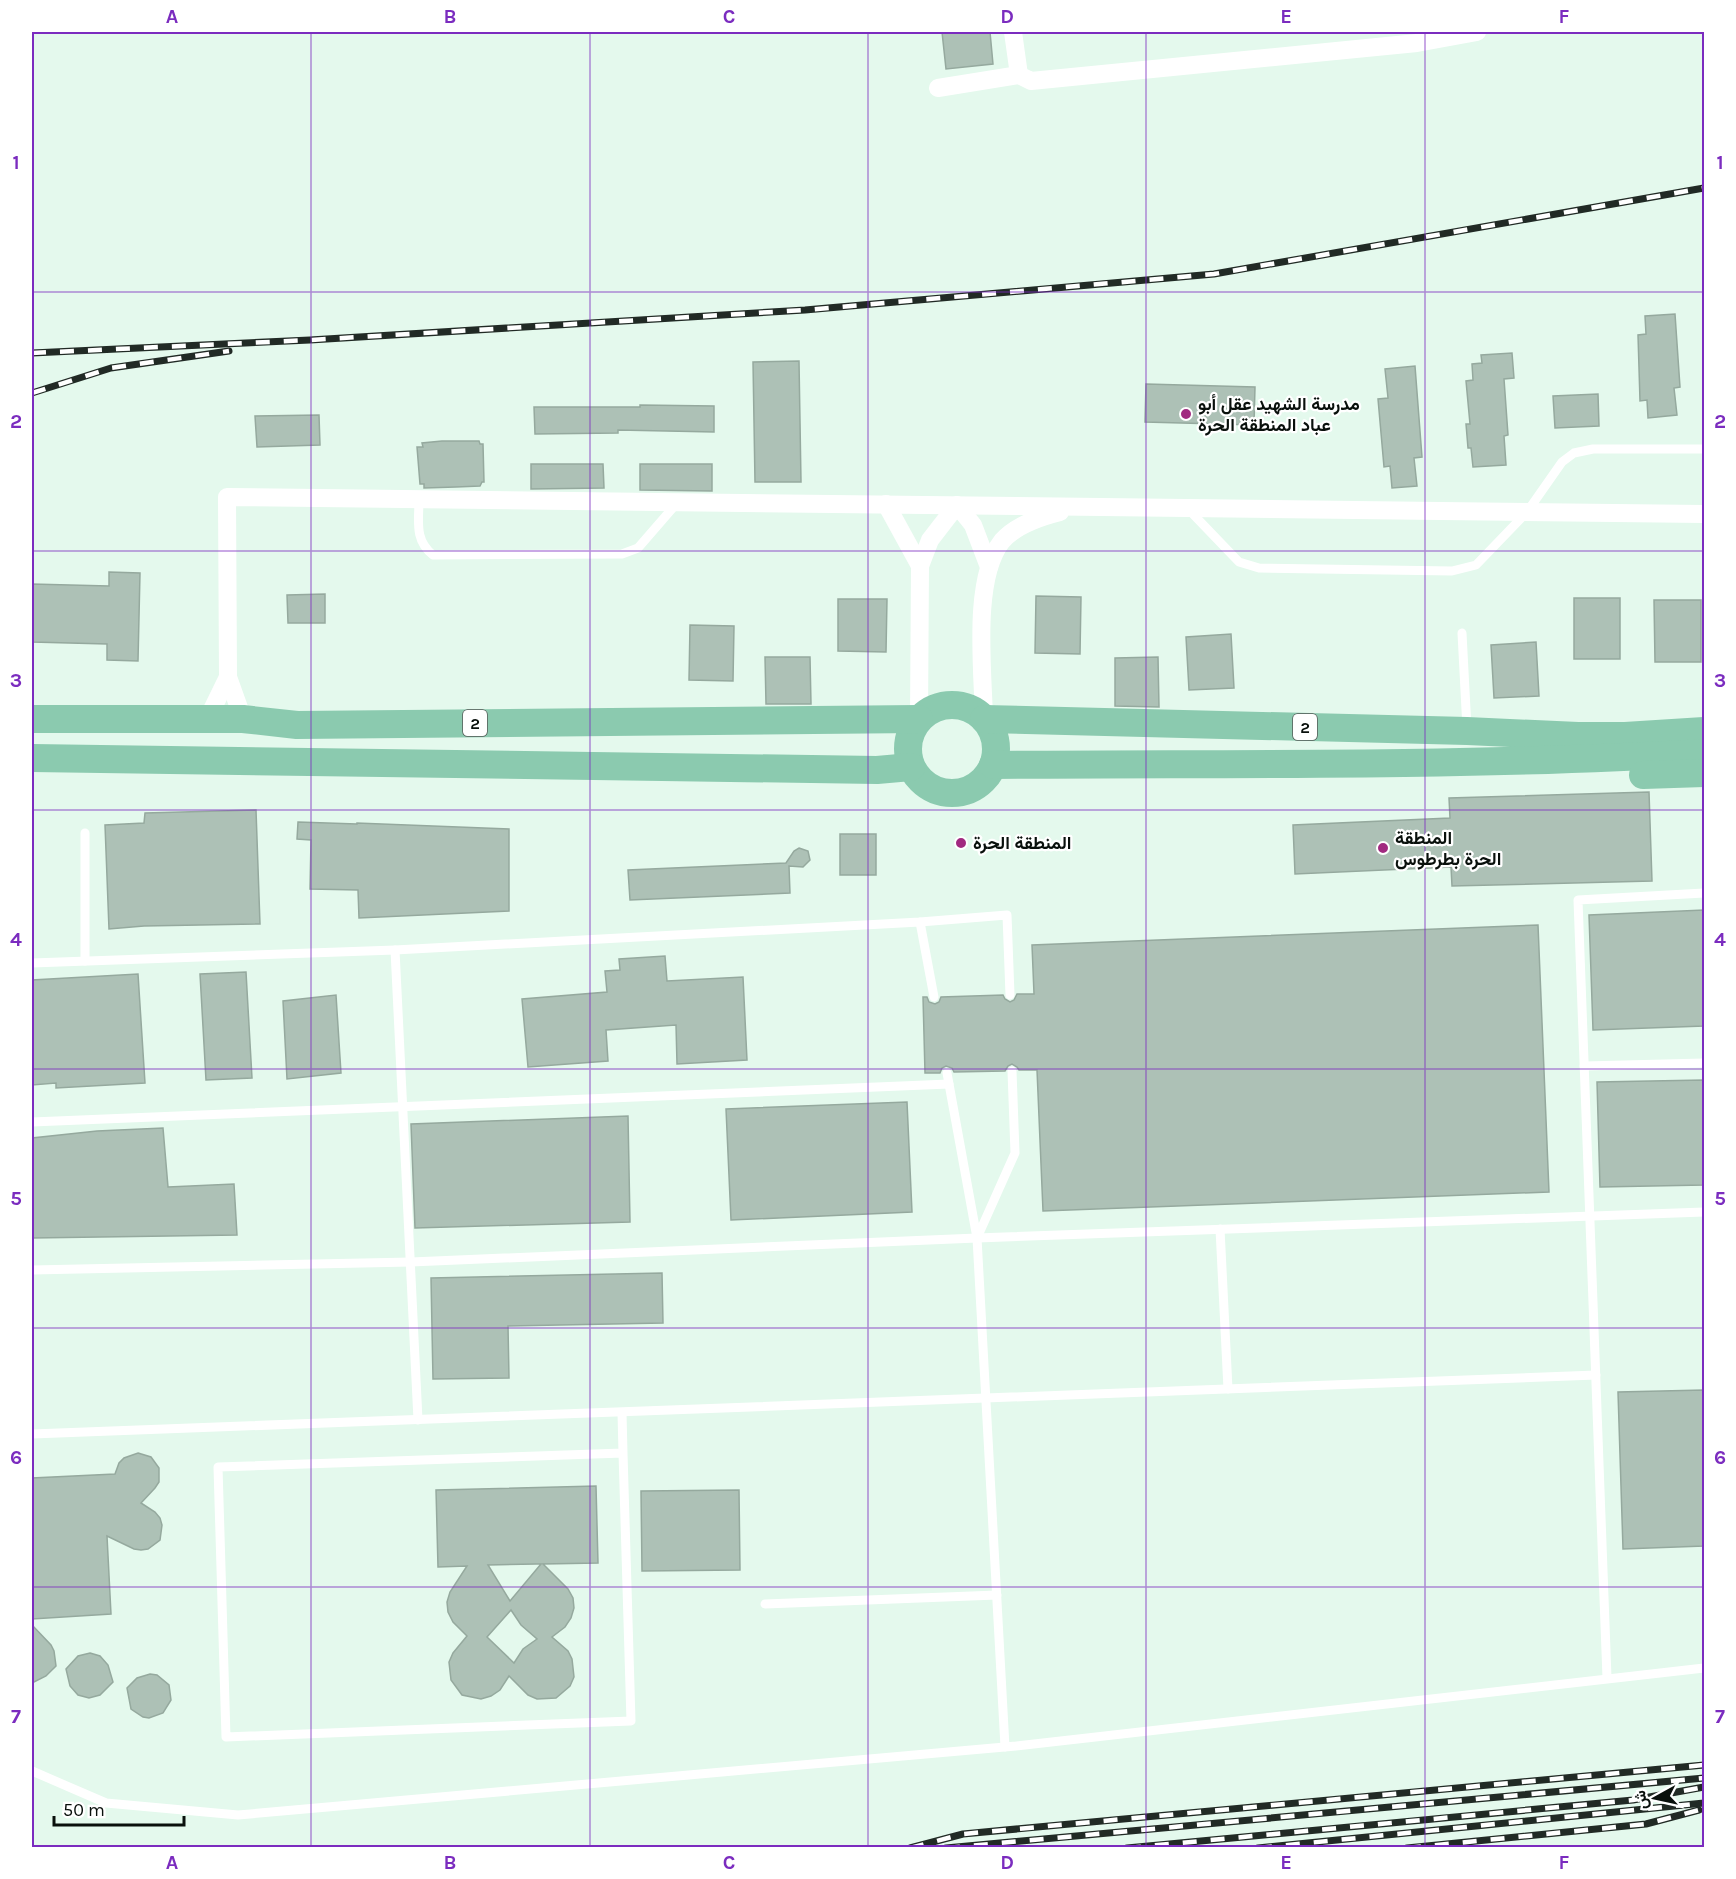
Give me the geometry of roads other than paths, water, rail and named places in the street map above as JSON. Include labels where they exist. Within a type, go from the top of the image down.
[{"type":"main road","points":[[946,705],[967,708],[984,719],[993,733],[996,749],[993,765],[985,778],[974,787],[960,792],[945,793],[931,788],[920,779],[911,767],[908,750],[910,734],[919,719],[933,709],[946,705]]},
{"type":"main road","points":[[1478,732],[1628,718],[1704,714]]},
{"type":"main road","name":"2","points":[[32,719],[243,719],[297,725],[919,719]]},
{"type":"main road","name":"2","points":[[984,719],[1578,736],[1626,747]]},
{"type":"main road","points":[[993,765],[1490,761],[1626,747],[1704,731]]},
{"type":"main road","points":[[1626,747],[1704,753]]},
{"type":"main road","points":[[32,758],[877,770],[911,767]]},
{"type":"main road","points":[[1490,761],[1516,770],[1583,775],[1704,773]]},
{"type":"street","points":[[1013,32],[1019,75]]},
{"type":"street","points":[[938,88],[1019,75],[1031,81],[1417,43],[1477,32]]},
{"type":"street","points":[[243,719],[228,677],[227,497],[1704,514]]},
{"type":"street","points":[[886,504],[920,566]]},
{"type":"street","points":[[919,719],[920,566],[930,540],[957,505]]},
{"type":"street","points":[[957,505],[974,525],[989,567]]},
{"type":"street","points":[[984,719],[982,600],[989,567],[1003,541],[1023,525],[1048,515],[1081,507]]},
{"type":"street","points":[[207,720],[228,677]]},
{"type":"lane","points":[[1187,508],[1239,561],[1259,568],[1452,571],[1476,565],[1527,512],[1562,462],[1574,453],[1593,449],[1704,448]]},
{"type":"lane","points":[[419,499],[419,539],[423,548],[433,555],[622,554],[638,548],[678,502]]},
{"type":"lane","points":[[1462,633],[1478,732]]},
{"type":"lane","points":[[85,833],[85,961]]},
{"type":"lane","points":[[1607,1678],[1578,900],[1704,893]]},
{"type":"lane","points":[[32,963],[395,950],[920,922],[1007,915],[1010,995]]},
{"type":"lane","points":[[920,922],[934,997]]},
{"type":"lane","points":[[395,950],[418,1420]]},
{"type":"lane","points":[[1584,1066],[1704,1063]]},
{"type":"lane","points":[[977,1238],[1015,1153],[1012,1071]]},
{"type":"lane","points":[[947,1072],[977,1238],[1005,1747]]},
{"type":"lane","points":[[32,1122],[949,1084]]},
{"type":"lane","points":[[32,1270],[411,1262],[977,1238],[1704,1212]]},
{"type":"lane","points":[[1220,1229],[1228,1389]]},
{"type":"lane","points":[[32,1434],[1596,1375]]},
{"type":"lane","points":[[622,1413],[631,1721],[225,1737],[218,1467],[623,1453]]},
{"type":"lane","points":[[765,1604],[997,1595]]},
{"type":"lane","points":[[32,1771],[105,1803],[238,1815],[1005,1747],[1704,1668]]},
{"type":"railway","points":[[32,353],[310,340],[805,310],[1214,274],[1704,188]]},
{"type":"railway","points":[[32,393],[111,368],[229,351]]},
{"type":"railway","points":[[910,1848],[963,1834],[1704,1765]]},
{"type":"railway","points":[[946,1848],[1704,1778]]},
{"type":"railway","points":[[1127,1848],[1633,1800],[1704,1787]]},
{"type":"railway","points":[[1258,1848],[1704,1803]]},
{"type":"railway","points":[[1407,1848],[1646,1824],[1699,1810]]},
{"type":"place","name":"مدرسة الشهيد عقل أبو عباد المنطقة الحرة","points":[[1186,414]]},
{"type":"place","name":"المنطقة الحرة","points":[[961,843]]},
{"type":"place","name":"المنطقة الحرة بطرطوس","points":[[1383,848]]}]
